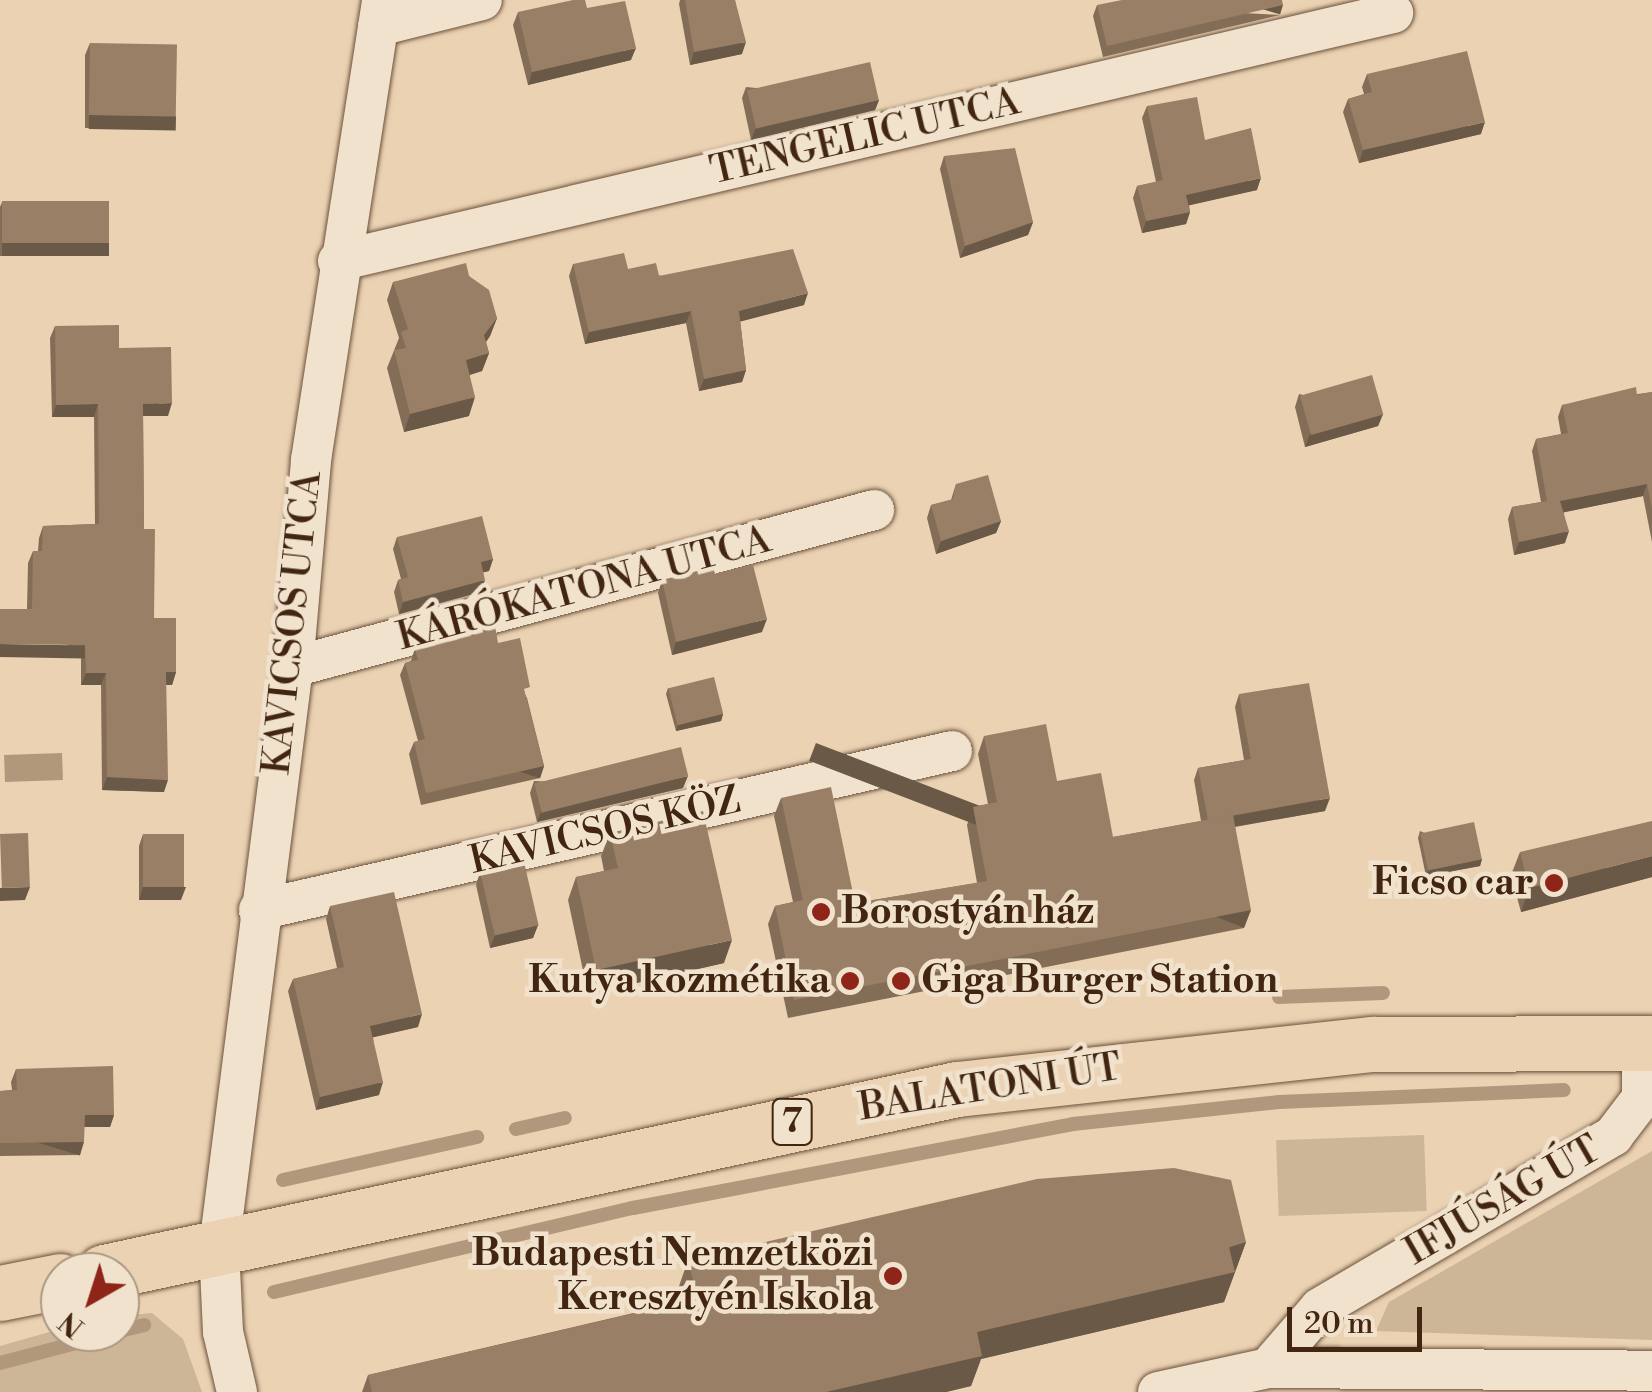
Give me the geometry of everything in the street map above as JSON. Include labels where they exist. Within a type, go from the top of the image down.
[{"type":"main road","name":"BALATONI ÚT","points":[[140,1264],[956,1089],[1354,1045],[1647,1043]]},
{"type":"main road","points":[[0,1293],[40,1285]]},
{"type":"street","points":[[380,13],[482,0]]},
{"type":"street","name":"KAVICSOS UTCA","points":[[237,1392],[223,1332],[218,1247],[293,667],[311,460],[338,261],[380,13]]},
{"type":"street","name":"TENGELIC UTCA","points":[[338,261],[1393,13]]},
{"type":"street","name":"KÁRÓKATONA UTCA","points":[[293,667],[874,510]]},
{"type":"street","name":"KAVICSOS KÖZ","points":[[259,910],[952,751]]},
{"type":"street","name":"IFJÚSÁG ÚT","points":[[1268,1368],[1320,1308],[1613,1136],[1642,1098],[1647,1043]]},
{"type":"street","points":[[1158,1392],[1268,1368],[1652,1371]]},
{"type":"shaded area","points":[[62,753],[63,780],[5,782],[4,755]]},
{"type":"shaded area","points":[[1424,1135],[1427,1211],[1279,1216],[1276,1140]]},
{"type":"shaded area","points":[[1652,1151],[1652,1340],[1376,1331],[1389,1302]]},
{"type":"shaded area","points":[[152,1313],[183,1339],[202,1392],[0,1392],[0,1346],[40,1335],[40,1352],[140,1352],[140,1314]]},
{"type":"building","points":[[585,0],[587,8],[625,1],[636,48],[532,72],[518,12]]},
{"type":"building","points":[[685,0],[735,0],[746,42],[694,52]]},
{"type":"building","points":[[1122,0],[1282,0],[1283,5],[1107,46],[1097,5]]},
{"type":"building","points":[[90,43],[177,45],[176,117],[89,115]]},
{"type":"building","points":[[1467,51],[1485,122],[1363,150],[1348,99],[1372,92],[1367,74]]},
{"type":"building","points":[[870,62],[879,100],[756,128],[747,90]]},
{"type":"building","points":[[1197,97],[1205,140],[1251,128],[1261,178],[1186,195],[1190,212],[1146,221],[1137,186],[1163,180],[1147,106]]},
{"type":"building","points":[[1015,148],[1033,222],[965,246],[944,156]]},
{"type":"building","points":[[2,201],[109,201],[109,243],[2,243]]},
{"type":"building","points":[[793,249],[808,293],[739,311],[746,370],[704,379],[691,311],[589,332],[573,264],[624,253],[628,269],[656,263],[659,276]]},
{"type":"building","points":[[466,263],[469,276],[489,290],[497,318],[484,335],[489,353],[466,360],[475,397],[410,414],[394,350],[406,348],[401,332],[408,329],[393,282]]},
{"type":"building","points":[[119,325],[119,348],[171,347],[172,403],[143,404],[144,529],[155,529],[154,618],[176,618],[176,672],[166,672],[168,780],[107,777],[106,673],[86,673],[85,645],[0,644],[0,609],[32,609],[33,551],[42,551],[43,526],[99,524],[98,404],[56,405],[55,326]]},
{"type":"building","points":[[1372,375],[1383,414],[1311,435],[1300,396]]},
{"type":"building","points":[[1636,387],[1637,395],[1652,392],[1652,508],[1647,484],[1560,501],[1569,531],[1519,542],[1512,507],[1547,501],[1536,439],[1568,433],[1562,405]]},
{"type":"building","points":[[988,475],[1001,521],[941,541],[931,505],[953,499],[956,484]]},
{"type":"building","points":[[482,516],[493,559],[481,562],[485,580],[403,602],[398,580],[408,577],[397,537]]},
{"type":"building","points":[[753,565],[767,619],[676,642],[662,580],[713,567],[715,574]]},
{"type":"building","points":[[495,626],[498,643],[520,638],[530,687],[524,689],[544,766],[426,793],[414,742],[425,739],[405,663],[418,660],[415,648]]},
{"type":"building","points":[[714,677],[723,714],[678,725],[668,688]]},
{"type":"building","points":[[1309,683],[1330,798],[1208,820],[1198,768],[1251,759],[1239,694]]},
{"type":"building","points":[[1046,724],[1057,781],[1101,773],[1113,837],[1233,815],[1251,910],[794,1000],[775,906],[803,900],[781,798],[831,787],[855,903],[987,881],[973,807],[997,802],[984,736]]},
{"type":"building","points":[[681,747],[688,776],[542,813],[534,784]]},
{"type":"building","points":[[703,811],[732,940],[596,970],[576,877],[618,868],[610,833]]},
{"type":"building","points":[[1652,821],[1652,856],[1529,888],[1520,852]]},
{"type":"building","points":[[1474,822],[1482,859],[1428,871],[1420,833]]},
{"type":"building","points":[[28,833],[30,887],[2,888],[0,834]]},
{"type":"building","points":[[143,834],[184,834],[184,887],[143,887]]},
{"type":"building","points":[[524,862],[539,925],[495,935],[480,872]]},
{"type":"building","points":[[394,892],[422,1014],[370,1026],[383,1082],[320,1097],[293,979],[344,967],[330,906]]},
{"type":"building","points":[[113,1066],[114,1115],[85,1115],[84,1142],[0,1143],[0,1091],[17,1090],[16,1069]]},
{"type":"building","points":[[1174,1168],[1231,1180],[1246,1242],[1229,1247],[1235,1272],[977,1332],[982,1356],[826,1392],[372,1392],[368,1375],[662,1307],[660,1296],[695,1288],[688,1260],[1037,1179]]},
{"type":"waterway","points":[[1279,997],[1383,993]]},
{"type":"waterway","points":[[274,1292],[633,1208],[1073,1124],[1279,1102],[1564,1090]]},
{"type":"waterway","points":[[516,1129],[565,1118]]},
{"type":"waterway","points":[[283,1180],[477,1137]]},
{"type":"waterway","points":[[140,1326],[144,1325]]},
{"type":"waterway","points":[[0,1363],[42,1352]]},
{"type":"place","name":"Ficso car","points":[[1554,883]]},
{"type":"place","name":"Borostyán ház","points":[[821,912]]},
{"type":"place","name":"Kutya kozmétika","points":[[850,981]]},
{"type":"place","name":"Giga Burger Station","points":[[901,981]]},
{"type":"place","name":"Budapesti Nemzetközi Keresztyén Iskola","points":[[893,1276]]}]
